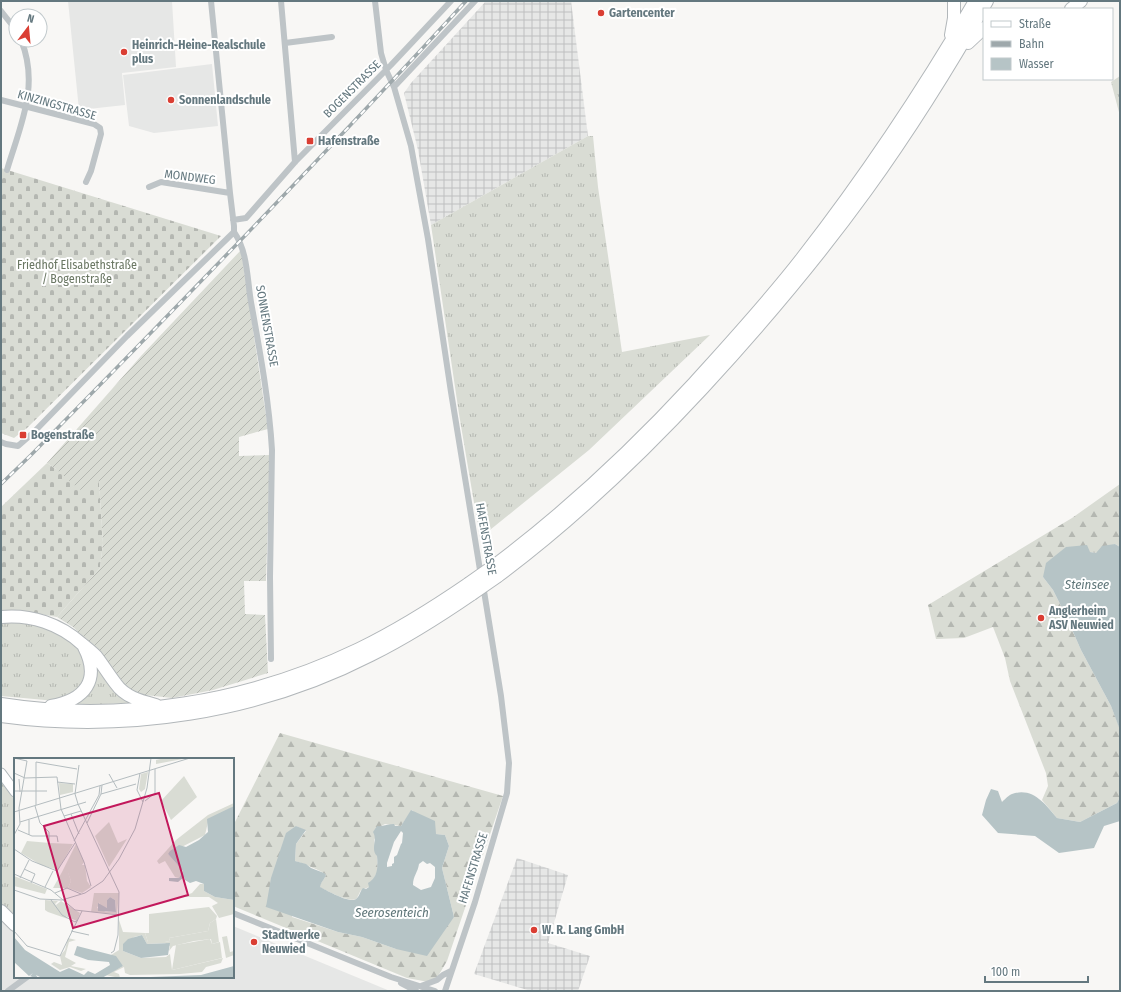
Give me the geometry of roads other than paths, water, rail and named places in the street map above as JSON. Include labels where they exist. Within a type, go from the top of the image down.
[{"type":"highway","points":[[952,51],[955,10],[954,1]]},
{"type":"highway","points":[[952,51],[975,1]]},
{"type":"highway","points":[[1,716],[66,721],[106,721],[147,719],[202,712],[245,703],[318,678],[370,656],[415,631],[497,570],[619,459],[674,404],[734,340],[802,258],[842,205],[908,110],[987,1]]},
{"type":"highway","points":[[1072,8],[1081,1]]},
{"type":"highway","points":[[952,51],[983,29]]},
{"type":"highway","points":[[1,704],[36,709],[94,711],[162,706],[205,700],[245,691],[289,678],[360,648],[470,589]]},
{"type":"highway","points":[[1,617],[22,617],[45,622],[69,633],[96,657],[122,690],[138,699],[162,706]]},
{"type":"highway","points":[[36,709],[67,703],[74,700],[85,690],[90,679],[90,665],[82,644]]},
{"type":"highway","points":[[1,911],[14,924]]},
{"type":"street","name":"SONNENSTRASSE","points":[[211,1],[234,232],[240,242],[247,268],[251,300],[268,394],[272,450],[270,659]]},
{"type":"street","points":[[281,1],[295,162]]},
{"type":"street","name":"HAFENSTRASSE","points":[[375,1],[381,53],[386,70],[394,87],[411,146],[428,239],[450,392],[500,688],[508,763],[507,793],[475,902],[445,991]]},
{"type":"street","name":"BOGENSTRASSE","points":[[233,220],[246,218],[295,162],[386,70],[451,1]]},
{"type":"street","points":[[394,87],[476,1]]},
{"type":"street","points":[[1,11],[8,20]]},
{"type":"street","points":[[285,43],[332,37]]},
{"type":"street","points":[[7,170],[26,107],[29,90],[30,73],[24,48]]},
{"type":"street","name":"KINZINGSTRASSE","points":[[1,100],[94,124],[100,128],[101,134],[91,171],[86,182]]},
{"type":"street","name":"MONDWEG","points":[[149,187],[161,182],[230,193]]},
{"type":"street","points":[[1,442],[18,446],[34,432],[127,336],[234,232]]},
{"type":"street","points":[[1,773],[14,791]]},
{"type":"street","points":[[234,913],[391,977],[434,991]]},
{"type":"street","points":[[420,986],[437,980],[451,971]]},
{"type":"street","points":[[391,977],[416,991]]},
{"type":"street","points":[[8,991],[26,978]]},
{"type":"water","name":"Steinsee","points":[[1115,544],[1120,547],[1120,730],[1111,706],[1081,650],[1053,590],[1043,577],[1046,563],[1066,547],[1087,545],[1090,552],[1096,553],[1102,546]]},
{"type":"water","points":[[991,789],[998,791],[1002,802],[1008,796],[1019,792],[1032,795],[1043,802],[1057,818],[1080,822],[1117,803],[1120,797],[1120,821],[1104,826],[1094,848],[1059,853],[1035,836],[998,833],[982,815]]},
{"type":"water","name":"Seerosenteich","points":[[411,810],[435,821],[436,834],[445,835],[449,846],[442,868],[454,917],[427,956],[396,949],[362,937],[338,932],[266,907],[271,878],[286,833],[296,826],[306,830],[296,844],[295,861],[306,864],[326,875],[320,887],[338,896],[353,900],[357,898],[363,888],[366,889],[369,887],[368,883],[376,875],[377,856],[374,850],[375,838],[373,832],[377,826],[394,824],[395,826],[401,826]],"holes":[[[401,831],[403,833],[402,843],[397,855],[394,857],[394,863],[392,866],[387,867],[394,842]],[[423,861],[427,864],[430,863],[435,867],[435,878],[431,887],[421,890],[413,885],[413,882],[419,864]]]},
{"type":"railway","points":[[1,484],[250,230],[466,1]]},
{"type":"place","name":"Gartencenter","points":[[601,13]]},
{"type":"place","name":"Heinrich-Heine-Realschule plus","points":[[124,52]]},
{"type":"place","name":"Sonnenlandschule","points":[[171,100]]},
{"type":"place","name":"Hafenstraße","points":[[310,141]]},
{"type":"place","name":"Bogenstraße","points":[[23,435]]},
{"type":"place","name":"Anglerheim ASV Neuwied","points":[[1041,618]]},
{"type":"place","name":"W. R. Lang GmbH","points":[[534,930]]},
{"type":"place","name":"Stadtwerke Neuwied","points":[[254,942]]},
{"type":"park label","name":"Friedhof Elisabethstraße / Bogenstraße","points":[[77,272]]}]
